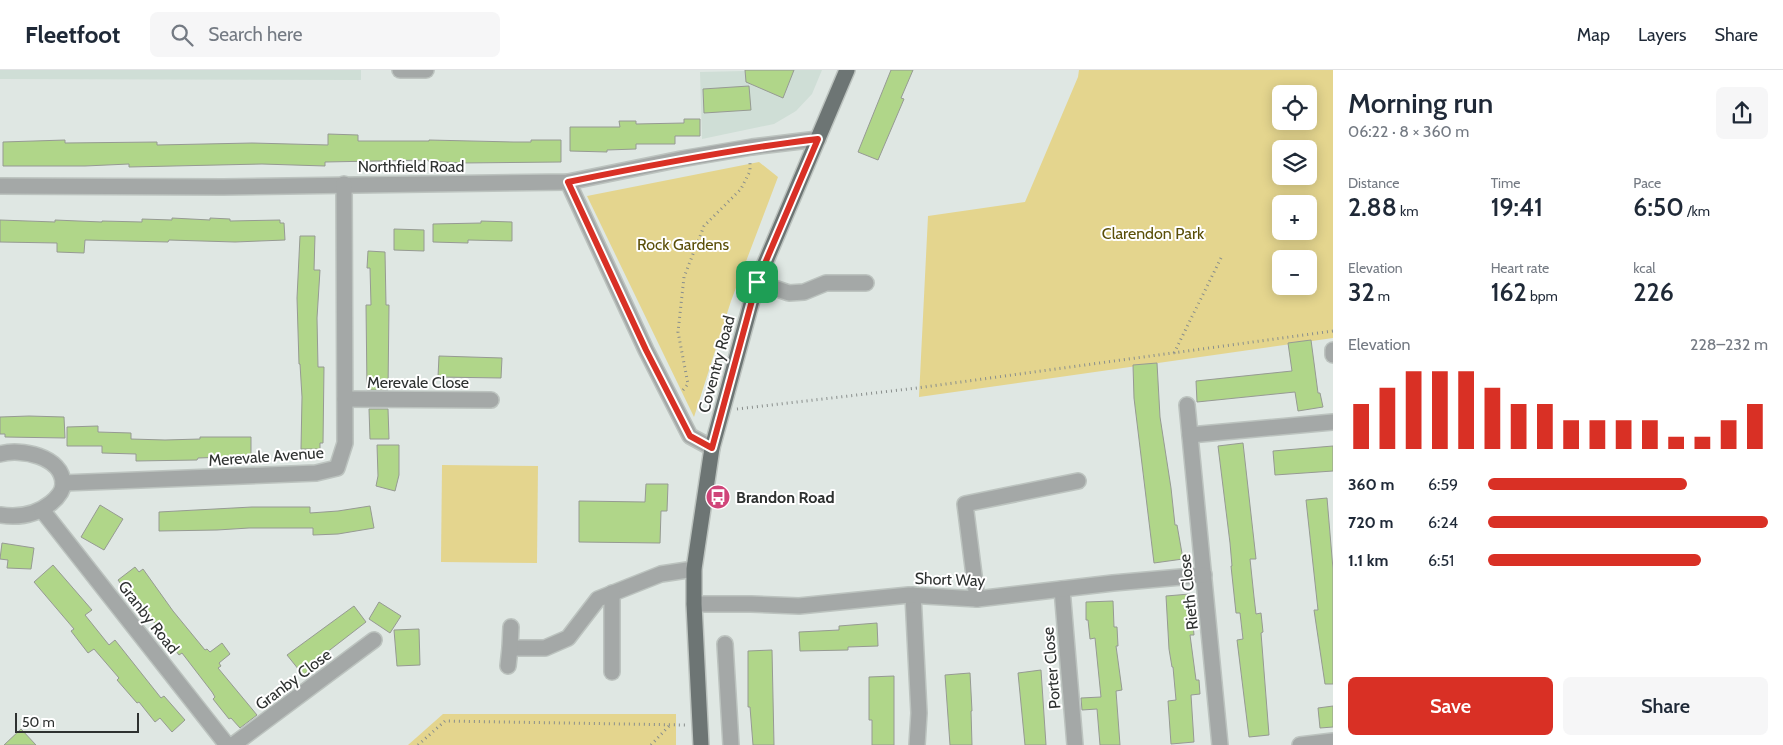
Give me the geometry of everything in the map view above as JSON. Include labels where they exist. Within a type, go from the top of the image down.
[{"type":"main road","name":"Coventry Road","points":[[701,745],[694,569],[712,448],[757,282],[847,70]]},
{"type":"street","points":[[400,70],[426,70]]},
{"type":"street","name":"Northfield Road","points":[[0,186],[223,187],[568,182],[680,159],[752,147],[818,139]]},
{"type":"street","points":[[568,182],[646,350],[690,436],[712,448]]},
{"type":"street","name":"Merevale Avenue","points":[[63,484],[316,473],[337,468],[345,443],[344,184]]},
{"type":"street","points":[[757,282],[790,293],[804,292],[826,283],[866,284]]},
{"type":"street","points":[[1332,350],[1333,355]]},
{"type":"street","name":"Merevale Close","points":[[344,399],[491,400]]},
{"type":"street","name":"Rieth Close","points":[[1187,405],[1220,745]]},
{"type":"street","points":[[1190,435],[1333,422]]},
{"type":"street","points":[[0,454],[25,453],[44,458],[58,469],[63,484],[60,496],[42,510],[28,515],[11,517],[0,515]]},
{"type":"street","points":[[977,599],[965,504],[1078,481]]},
{"type":"street","name":"Granby Road","points":[[42,510],[227,745]]},
{"type":"street","points":[[510,648],[545,648],[568,638],[598,599],[661,574],[694,569]]},
{"type":"street","name":"Short Way","points":[[694,604],[799,606],[913,595],[977,599],[1204,575]]},
{"type":"street","name":"Porter Close","points":[[1062,589],[1075,745]]},
{"type":"street","points":[[612,593],[612,672]]},
{"type":"street","points":[[913,595],[918,713],[917,745]]},
{"type":"street","points":[[508,666],[511,627]]},
{"type":"street","name":"Granby Close","points":[[234,745],[374,640]]},
{"type":"street","points":[[725,644],[731,745]]},
{"type":"street","points":[[1300,745],[1333,742]]},
{"type":"path","points":[[673,402],[688,384],[678,332],[684,277],[704,226],[741,189],[750,171],[752,147]]},
{"type":"path","points":[[1174,353],[1222,256]]},
{"type":"path","points":[[722,410],[917,388],[1333,331]]},
{"type":"path","points":[[418,745],[445,720],[699,724]]},
{"type":"path","points":[[651,745],[670,725]]},
{"type":"shaded area","points":[[0,70],[361,70],[361,80],[0,79]]},
{"type":"shaded area","points":[[822,70],[812,94],[796,111],[774,124],[702,139],[700,72]]},
{"type":"green space","name":"Clarendon Park","points":[[1079,70],[1333,70],[1333,338],[919,397],[928,216],[1025,202],[1078,77]]},
{"type":"green space","name":"Rock Gardens","points":[[759,162],[778,177],[731,301],[694,417],[587,196]]},
{"type":"green space","points":[[442,465],[538,466],[537,563],[441,562]]},
{"type":"green space","points":[[443,714],[676,714],[676,745],[408,745]]},
{"type":"building","points":[[745,70],[794,70],[783,98],[746,82]]},
{"type":"building","points":[[891,70],[913,70],[901,98],[904,99],[878,160],[858,152]]},
{"type":"building","points":[[749,86],[751,110],[704,113],[703,89]]},
{"type":"building","points":[[684,119],[700,119],[700,136],[675,136],[675,144],[636,144],[636,149],[607,150],[607,152],[570,151],[570,127],[620,127],[619,121],[636,121],[636,124],[684,123]]},
{"type":"building","points":[[328,134],[358,135],[358,141],[531,142],[531,140],[561,140],[561,162],[462,163],[428,160],[325,162],[325,166],[262,164],[129,167],[129,164],[3,166],[3,142],[65,140],[65,143],[157,142],[157,145],[252,143],[328,145]]},
{"type":"building","points":[[172,218],[230,219],[230,221],[280,220],[280,223],[284,223],[285,240],[235,242],[169,240],[168,242],[85,240],[84,253],[57,252],[57,243],[0,242],[0,220],[142,222],[142,219],[172,220]]},
{"type":"building","points":[[481,221],[512,222],[512,241],[468,240],[468,243],[433,242],[433,224],[481,223]]},
{"type":"building","points":[[394,229],[424,230],[424,251],[394,250]]},
{"type":"building","points":[[300,236],[315,236],[314,270],[320,270],[317,318],[318,367],[324,367],[323,443],[320,443],[320,449],[301,449],[302,397],[297,298]]},
{"type":"building","points":[[368,251],[385,252],[386,305],[389,305],[388,390],[367,390],[366,305],[371,305],[370,268],[367,268]]},
{"type":"building","points":[[1311,340],[1318,393],[1320,393],[1323,407],[1298,411],[1295,392],[1197,402],[1196,381],[1292,371],[1288,343]]},
{"type":"building","points":[[439,356],[502,358],[501,378],[438,377]]},
{"type":"building","points":[[1157,363],[1160,417],[1175,525],[1177,525],[1183,559],[1154,563],[1134,398],[1133,365]]},
{"type":"building","points":[[369,409],[388,409],[389,439],[370,439]]},
{"type":"building","points":[[0,417],[64,417],[65,438],[5,437],[5,434],[0,434]]},
{"type":"building","points":[[98,426],[98,432],[131,433],[131,439],[165,440],[200,439],[200,437],[251,437],[251,456],[198,458],[197,460],[136,461],[136,454],[102,453],[102,446],[67,446],[67,427]]},
{"type":"building","points":[[1243,443],[1256,559],[1250,559],[1256,614],[1261,613],[1269,735],[1249,737],[1237,640],[1243,639],[1240,613],[1236,613],[1230,543],[1218,446]]},
{"type":"building","points":[[377,445],[399,445],[399,475],[395,491],[376,486],[378,476]]},
{"type":"building","points":[[1333,446],[1333,471],[1275,475],[1273,451]]},
{"type":"building","points":[[646,484],[668,484],[667,511],[661,511],[660,543],[579,542],[579,501],[645,502]]},
{"type":"building","points":[[1327,498],[1333,569],[1333,684],[1325,684],[1314,610],[1318,610],[1306,500]]},
{"type":"building","points":[[100,505],[123,519],[104,550],[81,537]]},
{"type":"building","points":[[370,506],[374,528],[338,534],[313,535],[313,528],[159,531],[159,512],[252,507],[310,507],[310,513]]},
{"type":"building","points":[[2,543],[34,548],[31,569],[7,568],[8,560],[0,559]]},
{"type":"building","points":[[53,565],[92,610],[85,615],[109,645],[115,640],[161,698],[164,696],[185,720],[172,732],[160,718],[155,722],[139,702],[137,703],[94,649],[88,653],[71,631],[74,629],[34,582]]},
{"type":"building","points":[[135,567],[139,572],[143,569],[173,611],[205,650],[207,649],[210,652],[222,643],[230,654],[219,663],[221,666],[218,668],[257,715],[240,728],[231,718],[229,719],[213,699],[215,697],[212,692],[182,653],[179,655],[133,595],[130,597],[118,580]]},
{"type":"building","points":[[1190,594],[1194,635],[1190,635],[1196,680],[1199,680],[1200,694],[1191,695],[1194,742],[1171,744],[1168,701],[1176,700],[1173,667],[1169,649],[1166,596]]},
{"type":"building","points":[[1113,601],[1114,627],[1117,627],[1118,646],[1116,646],[1122,690],[1116,691],[1120,745],[1100,745],[1097,709],[1082,710],[1081,698],[1101,697],[1095,638],[1090,639],[1088,620],[1086,620],[1086,602]]},
{"type":"building","points":[[379,602],[401,616],[390,633],[369,619]]},
{"type":"building","points":[[354,606],[366,622],[313,663],[315,666],[303,675],[287,655]]},
{"type":"building","points":[[877,623],[878,646],[848,647],[848,650],[800,651],[799,632],[839,630],[839,626]]},
{"type":"building","points":[[419,629],[420,665],[397,666],[394,630]]},
{"type":"building","points":[[772,650],[774,745],[753,745],[750,707],[748,707],[748,651]]},
{"type":"building","points":[[1041,670],[1046,745],[1025,745],[1018,673]]},
{"type":"building","points":[[970,673],[972,745],[950,745],[945,675]]},
{"type":"building","points":[[894,676],[894,745],[872,745],[872,720],[869,720],[869,677]]},
{"type":"building","points":[[1333,706],[1333,727],[1320,728],[1318,708]]},
{"type":"building","points":[[21,729],[36,745],[4,745]]},
{"type":"place","name":"Brandon Road","points":[[718,497]]},
{"type":"route","points":[[818,139],[757,282],[712,448],[690,436],[646,350],[568,182],[680,159],[752,147],[818,139]]}]
